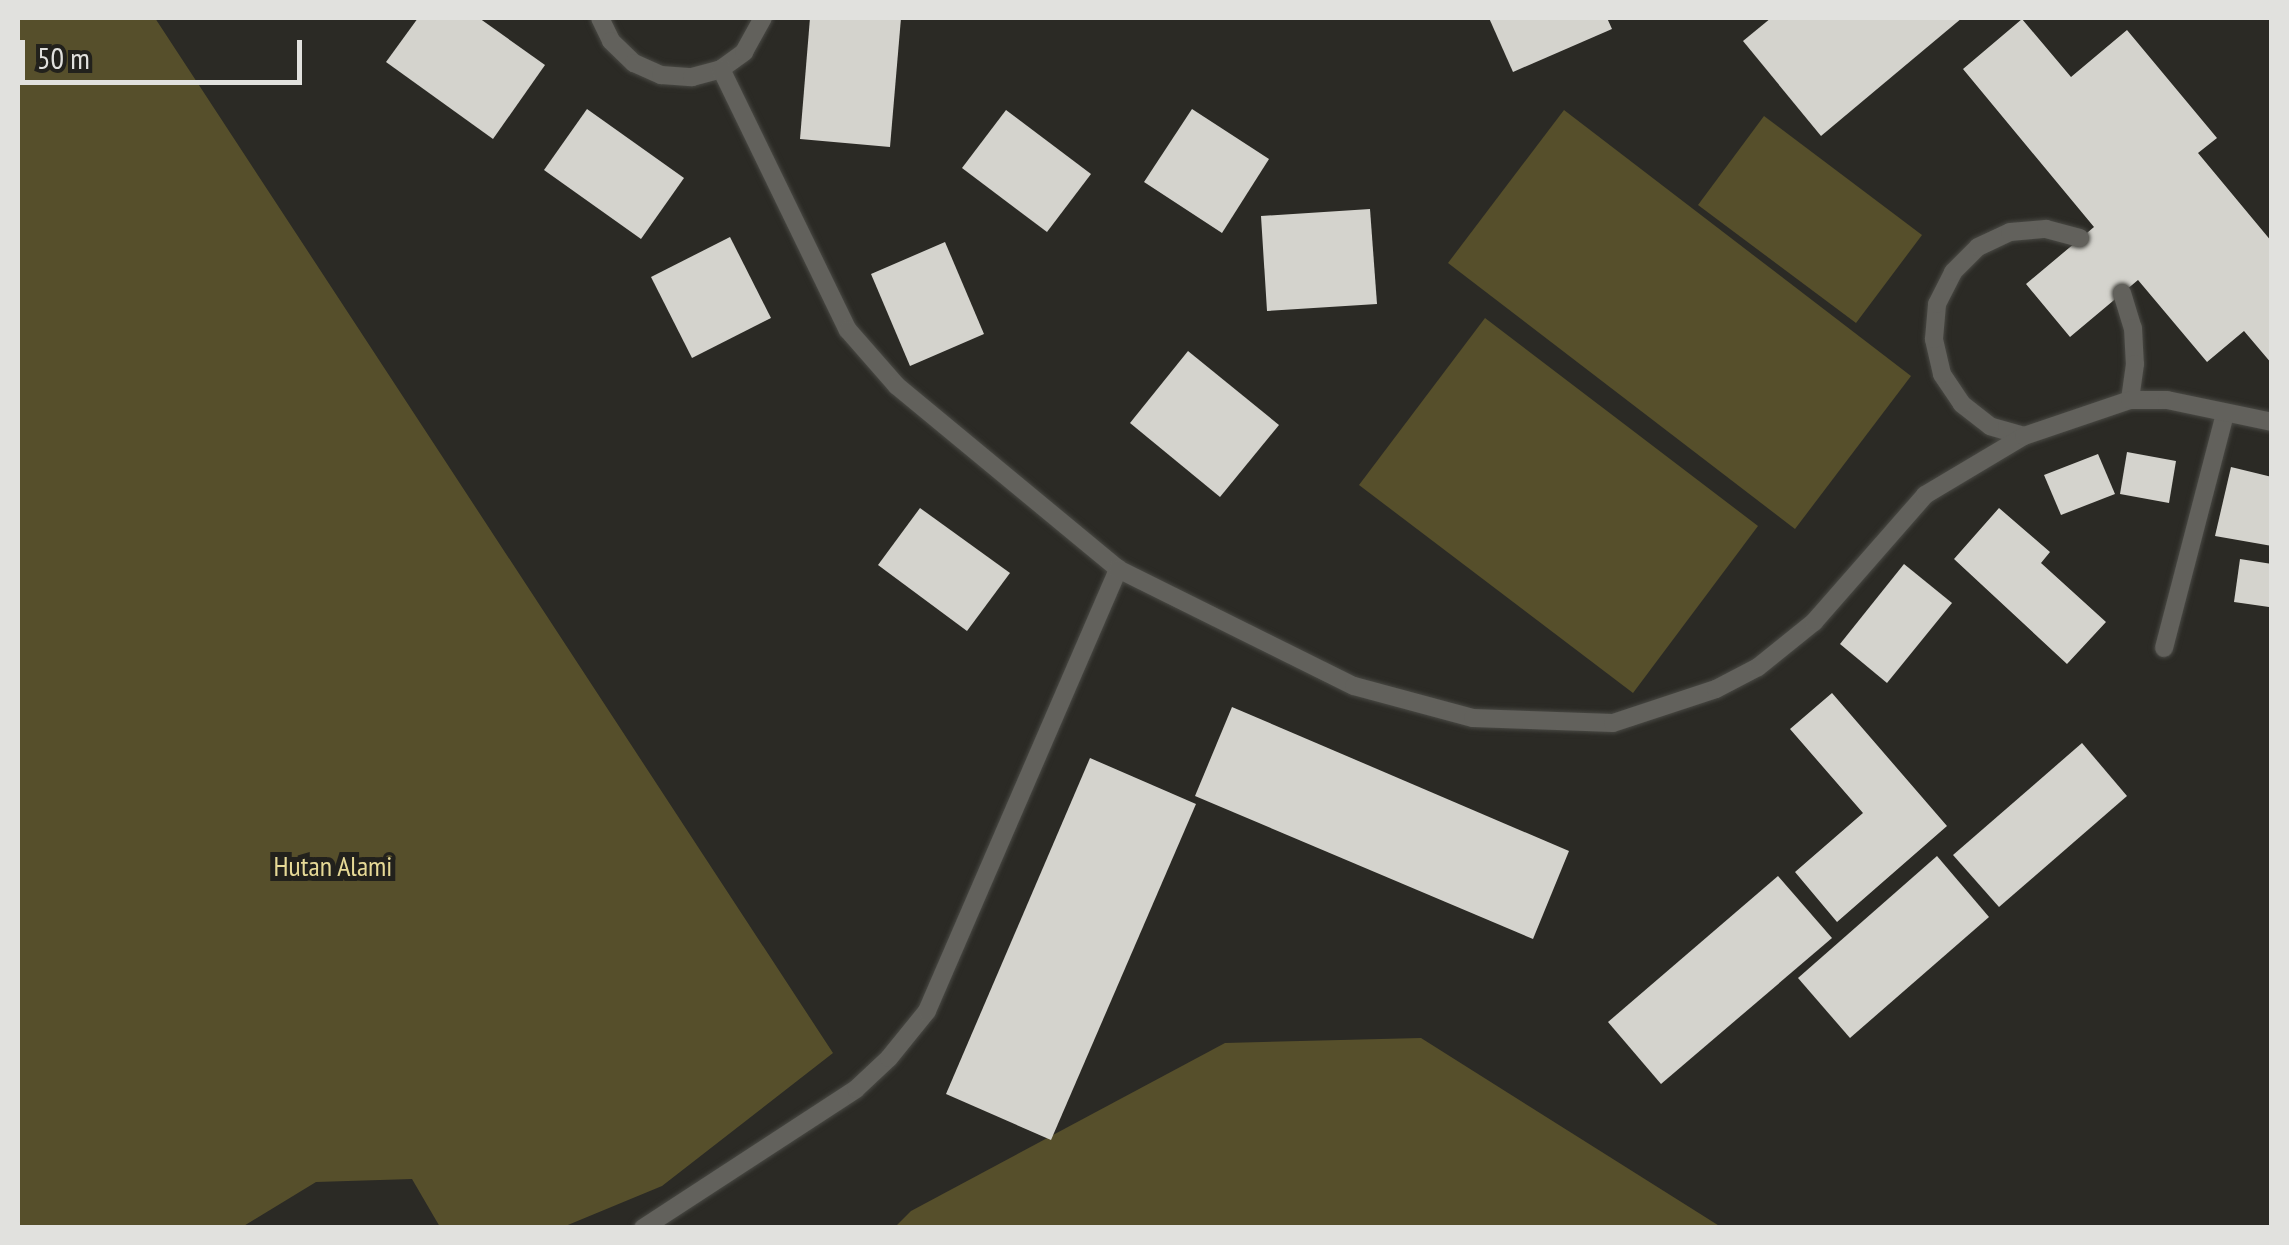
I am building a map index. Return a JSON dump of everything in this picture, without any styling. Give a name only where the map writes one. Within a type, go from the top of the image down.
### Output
[{"type":"lane","points":[[600,18],[611,41],[634,63],[661,75],[692,77],[721,69],[744,52],[762,18]]},
{"type":"lane","points":[[721,69],[848,330],[897,386],[1118,569],[1354,686],[1473,718],[1613,723],[1716,689],[1758,668],[1814,622],[1926,496],[2024,436],[2130,400],[2167,400],[2272,422]]},
{"type":"lane","points":[[2024,436],[1990,426],[1962,404],[1942,374],[1934,339],[1937,304],[1953,272],[1965,259],[1978,247],[2010,232],[2046,229],[2080,238]]},
{"type":"lane","points":[[2122,293],[2132,328],[2135,364],[2130,400]]},
{"type":"lane","points":[[2164,648],[2226,413]]},
{"type":"lane","points":[[643,1228],[856,1089],[889,1058],[927,1011],[1118,569]]},
{"type":"green space","name":"Hutan Alami","points":[[18,18],[155,18],[833,1053],[662,1186],[563,1227],[440,1227],[412,1179],[316,1182],[242,1227],[18,1227]]},
{"type":"green space","points":[[1564,110],[1911,376],[1795,529],[1448,263]]},
{"type":"green space","points":[[1764,116],[1922,235],[1856,323],[1698,205]]},
{"type":"green space","points":[[1485,318],[1758,526],[1633,693],[1359,485]]},
{"type":"green space","points":[[1421,1038],[1721,1227],[894,1228],[911,1211],[1225,1043]]},
{"type":"building","points":[[418,18],[479,18],[545,65],[493,139],[386,62]]},
{"type":"building","points":[[810,18],[901,18],[890,147],[800,139]]},
{"type":"building","points":[[1489,18],[1607,18],[1612,29],[1513,72]]},
{"type":"building","points":[[1771,18],[1962,18],[1821,136],[1743,41]]},
{"type":"building","points":[[2022,19],[2071,77],[2127,30],[2217,138],[2198,153],[2272,242],[2272,364],[2244,331],[2207,362],[2138,280],[2070,337],[2026,284],[2094,227],[1963,69]]},
{"type":"building","points":[[587,109],[684,178],[641,239],[544,170]]},
{"type":"building","points":[[1192,109],[1269,159],[1222,233],[1144,182]]},
{"type":"building","points":[[1006,110],[1091,174],[1047,232],[962,168]]},
{"type":"building","points":[[1370,209],[1377,304],[1267,311],[1261,216]]},
{"type":"building","points":[[730,237],[771,318],[692,358],[651,277]]},
{"type":"building","points":[[945,242],[984,334],[910,366],[871,274]]},
{"type":"building","points":[[1188,351],[1279,425],[1220,497],[1130,423]]},
{"type":"building","points":[[2127,452],[2176,461],[2169,503],[2120,494]]},
{"type":"building","points":[[2098,454],[2115,494],[2061,515],[2044,475]]},
{"type":"building","points":[[2231,467],[2272,477],[2272,546],[2215,536]]},
{"type":"building","points":[[920,508],[1010,573],[967,631],[878,565]]},
{"type":"building","points":[[1999,508],[2050,552],[2041,563],[2106,622],[2067,664],[1954,559]]},
{"type":"building","points":[[2240,559],[2272,564],[2269,607],[2234,602]]},
{"type":"building","points":[[1904,564],[1952,603],[1887,683],[1840,644]]},
{"type":"building","points":[[1832,693],[1947,826],[1837,922],[1795,872],[1863,813],[1790,729]]},
{"type":"building","points":[[1232,707],[1569,851],[1533,939],[1195,796]]},
{"type":"building","points":[[2082,743],[2127,796],[1999,907],[1953,855]]},
{"type":"building","points":[[1090,758],[1196,804],[1051,1140],[946,1094]]},
{"type":"building","points":[[1937,856],[1989,917],[1850,1038],[1798,978]]},
{"type":"building","points":[[1778,876],[1832,938],[1661,1084],[1608,1022]]}]
